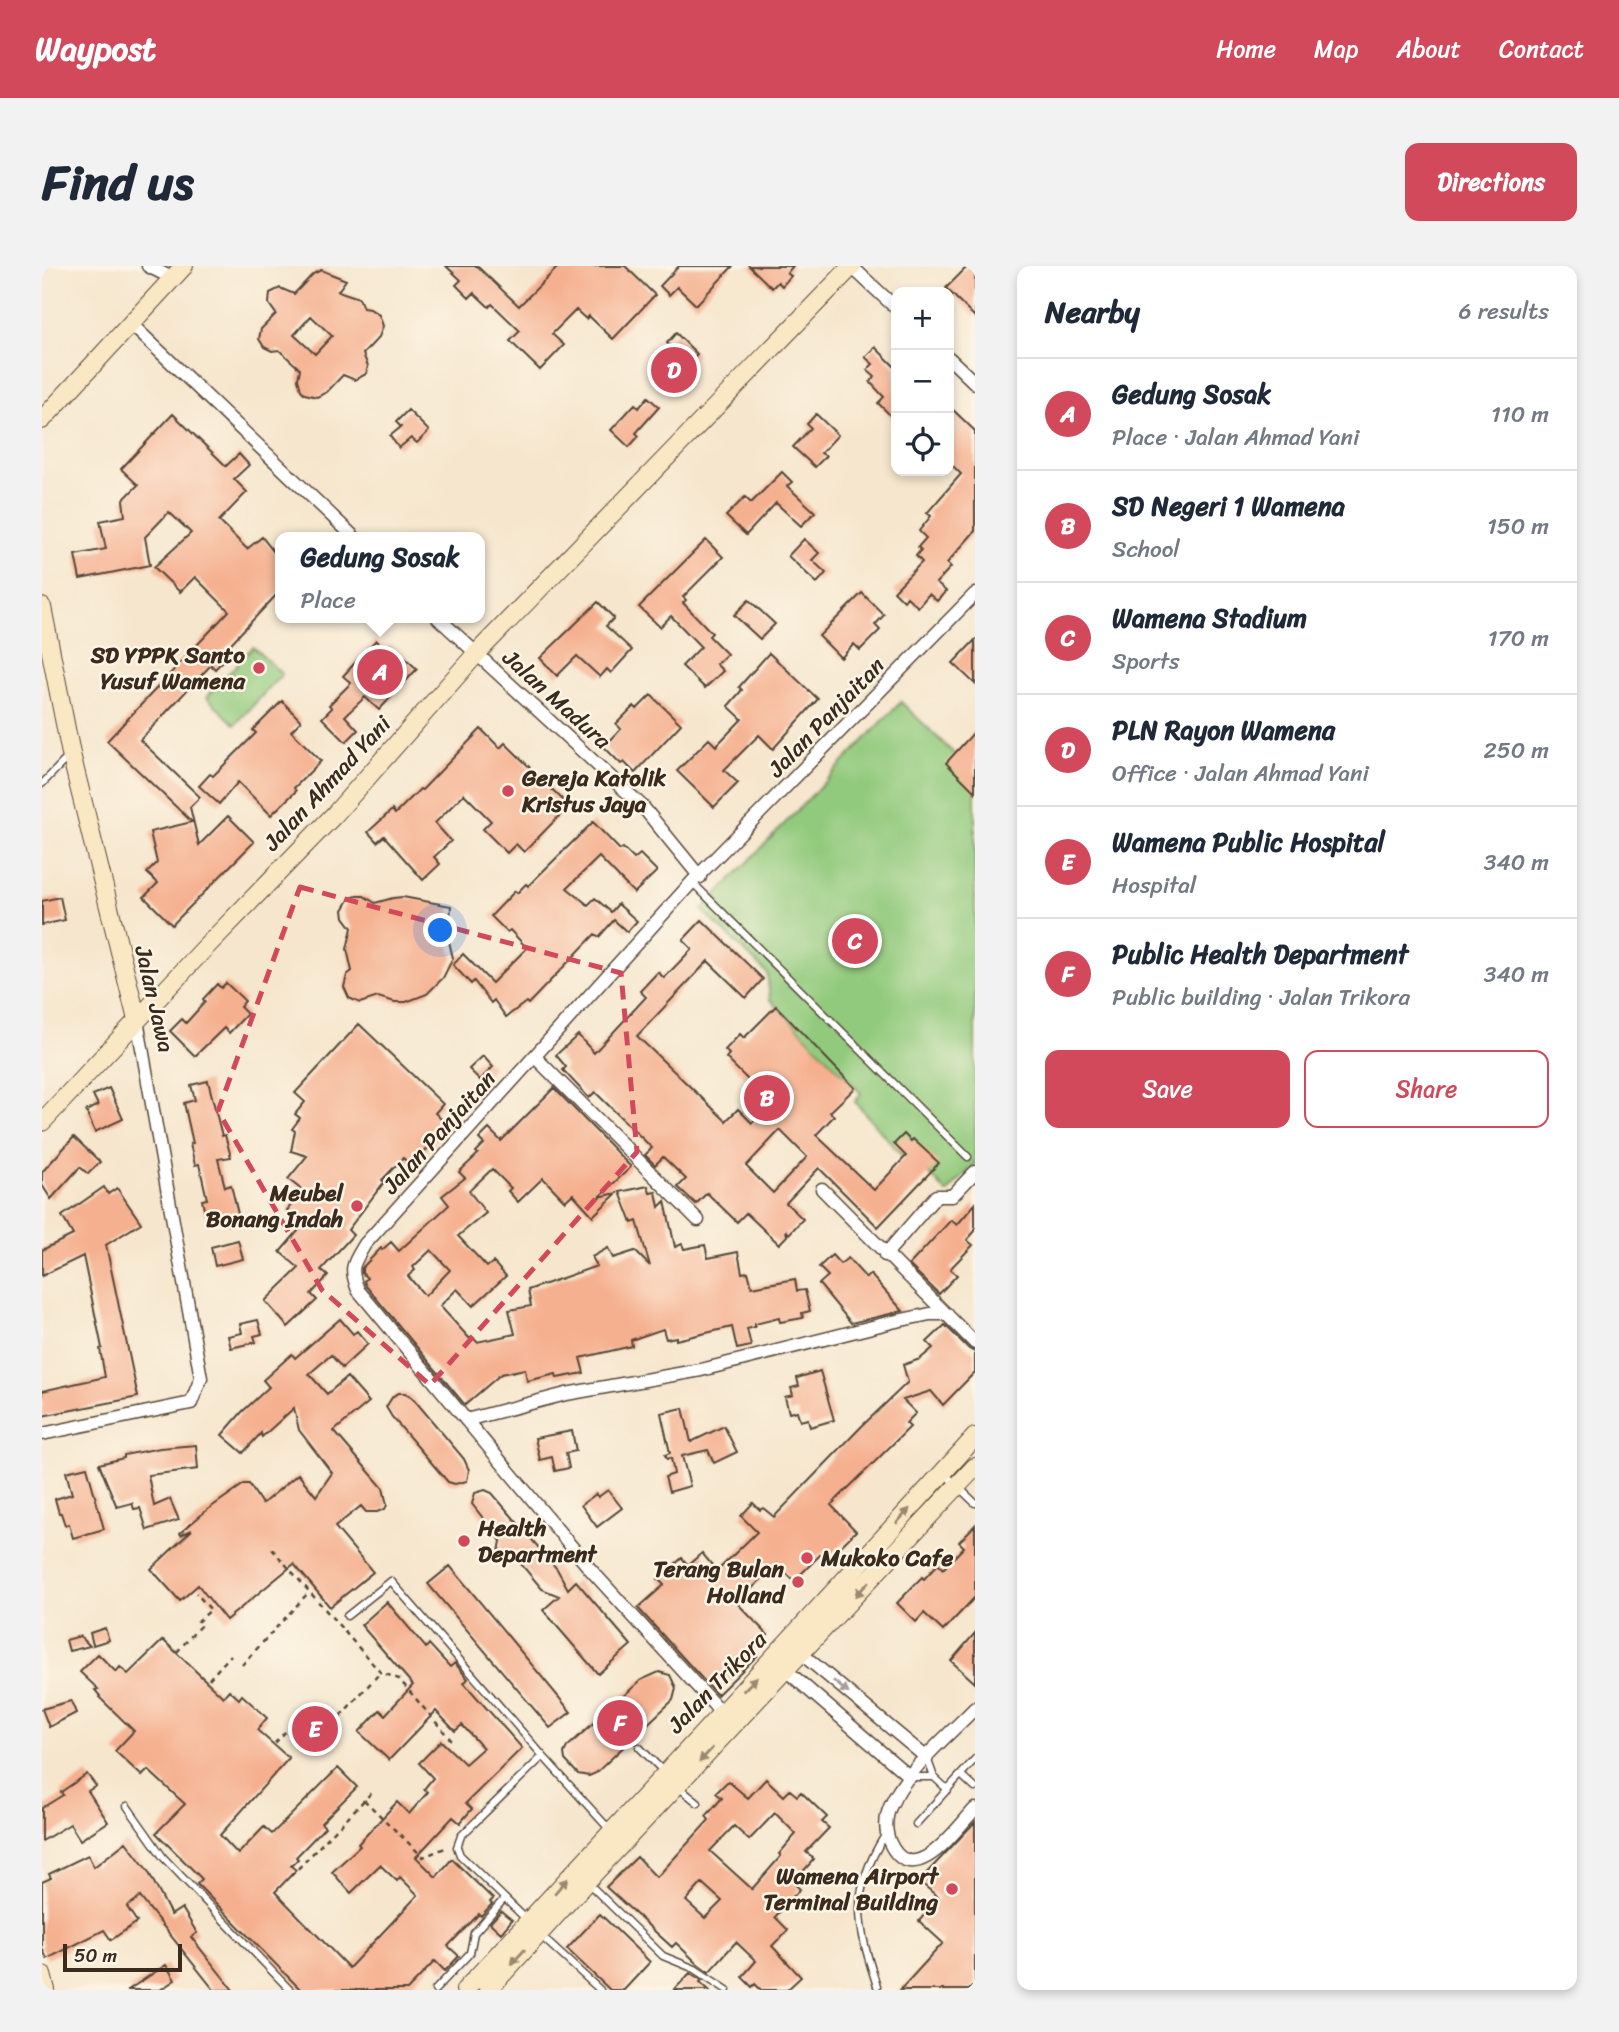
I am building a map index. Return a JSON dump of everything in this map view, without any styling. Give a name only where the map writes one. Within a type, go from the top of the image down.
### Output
[{"type":"main road","name":"Jalan Ahmad Yani","points":[[42,1122],[335,814],[476,654],[852,266]]},
{"type":"main road","points":[[42,420],[178,272]]},
{"type":"main road","name":"Jalan Jawa","points":[[42,607],[71,754],[137,1020]]},
{"type":"main road","name":"Jalan Trikora","points":[[795,1648],[975,1437]]},
{"type":"main road","name":"Jalan Trikora","points":[[488,1990],[534,1928],[618,1837],[677,1786],[728,1720],[780,1664],[975,1467]]},
{"type":"main road","name":"Jalan Trikora","points":[[465,1990],[586,1882],[664,1773],[728,1720]]},
{"type":"main road","points":[[42,1975],[46,1990]]},
{"type":"street","points":[[148,266],[178,272]]},
{"type":"street","points":[[852,266],[891,304]]},
{"type":"street","points":[[130,323],[349,532]]},
{"type":"street","points":[[954,363],[975,383]]},
{"type":"street","name":"Jalan Panjaitan","points":[[728,1720],[591,1570],[358,1290],[352,1275],[352,1266],[365,1244],[696,880],[975,594]]},
{"type":"street","name":"Jalan Madura","points":[[443,623],[643,807],[696,880]]},
{"type":"street","name":"Jalan Jawa","points":[[42,1434],[191,1403],[201,1378],[137,1020]]},
{"type":"street","points":[[535,1057],[698,1220]]},
{"type":"street","points":[[886,1255],[936,1196],[952,1196],[975,1172]]},
{"type":"street","points":[[822,1189],[975,1343]]},
{"type":"street","points":[[466,1420],[566,1394],[701,1370],[892,1322],[930,1314],[947,1314]]},
{"type":"street","points":[[795,1648],[927,1758]]},
{"type":"street","points":[[780,1664],[910,1777]]},
{"type":"street","points":[[975,1708],[910,1777],[889,1809],[886,1833],[897,1856],[908,1861],[921,1861],[933,1853],[975,1809]]},
{"type":"lane","points":[[42,784],[71,754]]},
{"type":"lane","points":[[696,880],[968,1157]]},
{"type":"lane","points":[[943,1472],[975,1503]]},
{"type":"lane","points":[[347,1616],[391,1581],[543,1756],[618,1837]]},
{"type":"lane","points":[[639,1747],[677,1786],[698,1803]]},
{"type":"lane","points":[[543,1756],[461,1836],[457,1847],[460,1855],[600,1990]]},
{"type":"lane","points":[[927,1758],[934,1777],[948,1790]]},
{"type":"lane","points":[[916,1824],[975,1759]]},
{"type":"lane","points":[[961,1774],[975,1788]]},
{"type":"lane","points":[[910,1777],[934,1777]]},
{"type":"lane","points":[[127,1806],[163,1857],[290,1990]]},
{"type":"lane","points":[[877,1986],[862,1940],[859,1906],[865,1872],[886,1833]]},
{"type":"lane","points":[[586,1882],[663,1956],[695,1969],[727,1990]]},
{"type":"lane","points":[[435,1990],[470,1953],[474,1933],[504,1899]]},
{"type":"path","points":[[272,1549],[380,1672],[399,1679],[451,1740]]},
{"type":"path","points":[[242,1665],[309,1592]]},
{"type":"path","points":[[177,1652],[201,1626],[197,1622],[211,1610],[196,1594]]},
{"type":"path","points":[[209,1679],[231,1655]]},
{"type":"path","points":[[320,1738],[380,1672]]},
{"type":"path","points":[[275,1743],[298,1718]]},
{"type":"path","points":[[291,1876],[374,1790]]},
{"type":"path","points":[[364,1800],[423,1857],[445,1848],[460,1855]]},
{"type":"highlighted area","points":[[300,887],[621,973],[637,1152],[430,1385],[322,1290],[218,1111]]},
{"type":"green space","points":[[253,647],[282,674],[235,725],[207,697]]},
{"type":"green space","points":[[901,702],[975,774],[975,1164],[947,1193],[908,1151],[902,1156],[855,1102],[861,1093],[770,999],[767,973],[702,910]]},
{"type":"building","points":[[446,266],[477,266],[519,306],[559,266],[625,266],[655,295],[613,339],[589,316],[586,319],[576,310],[552,334],[564,345],[540,370],[510,341],[520,331],[492,304],[489,307],[474,293],[469,298],[456,285],[461,280]]},
{"type":"building","points":[[679,266],[733,266],[696,305],[677,287],[669,295],[660,286]]},
{"type":"building","points":[[749,266],[793,266],[787,273],[791,276],[782,286],[778,282],[772,288]]},
{"type":"building","points":[[968,266],[975,266],[975,317],[954,296],[954,287],[947,287]]},
{"type":"building","points":[[321,270],[346,280],[338,291],[359,298],[363,308],[379,315],[383,326],[379,337],[363,354],[368,366],[366,374],[355,380],[343,375],[327,392],[317,397],[301,390],[298,379],[300,369],[279,350],[272,351],[264,347],[259,339],[261,329],[276,314],[269,304],[270,293],[280,288],[294,294],[313,274]],"holes":[[[311,316],[332,336],[315,354],[294,335]]]},
{"type":"building","points":[[676,333],[697,354],[685,367],[681,364],[666,379],[653,367],[671,347],[667,343]]},
{"type":"building","points":[[875,347],[891,363],[891,416],[878,403],[884,397],[870,382],[875,377],[867,370],[873,364],[865,357]]},
{"type":"building","points":[[648,397],[659,407],[636,433],[639,436],[629,447],[611,430],[635,404],[639,408]]},
{"type":"building","points":[[408,410],[429,431],[417,443],[411,438],[399,448],[390,436],[401,427],[396,422]]},
{"type":"building","points":[[954,411],[975,431],[975,531],[947,563],[951,567],[936,583],[946,591],[937,601],[929,594],[918,607],[907,597],[904,601],[894,591],[922,562],[916,556],[921,550],[918,547],[926,538],[919,531],[931,516],[927,513],[961,474],[954,467]]},
{"type":"building","points":[[173,414],[226,466],[239,454],[249,465],[234,479],[247,492],[219,521],[247,549],[262,537],[275,554],[275,596],[221,654],[226,658],[215,669],[211,665],[140,740],[200,797],[190,807],[199,845],[228,816],[254,842],[172,925],[144,897],[158,883],[147,873],[157,863],[150,832],[192,822],[107,741],[229,611],[195,577],[180,592],[154,567],[191,533],[169,512],[145,537],[150,565],[80,579],[75,555],[106,549],[100,521],[125,516],[123,500],[138,485],[121,469]]},
{"type":"building","points":[[816,414],[838,435],[821,453],[826,456],[815,467],[793,447],[811,428],[807,424]]},
{"type":"building","points":[[782,472],[792,482],[787,486],[815,512],[801,526],[776,503],[746,535],[726,516],[745,497],[751,503]]},
{"type":"building","points":[[804,539],[819,553],[812,560],[826,573],[817,583],[788,556]]},
{"type":"building","points":[[706,540],[723,557],[683,597],[686,600],[683,603],[712,633],[709,636],[727,654],[716,664],[723,671],[705,688],[682,666],[701,647],[671,616],[660,627],[639,607]]},
{"type":"building","points":[[862,593],[884,615],[875,625],[880,630],[860,650],[854,644],[841,658],[819,636]]},
{"type":"building","points":[[749,600],[775,624],[760,639],[734,615]]},
{"type":"building","points":[[598,602],[614,618],[606,626],[632,650],[611,673],[607,669],[600,677],[577,656],[557,676],[540,658]]},
{"type":"building","points":[[376,640],[386,650],[391,645],[417,669],[379,710],[365,697],[345,716],[358,730],[346,742],[322,718],[332,708],[329,705],[351,683],[343,676]]},
{"type":"building","points":[[975,640],[975,684],[953,663]]},
{"type":"building","points":[[769,653],[818,699],[773,749],[759,735],[724,770],[738,783],[714,807],[677,771],[709,739],[716,746],[742,719],[728,706],[742,690],[739,687]]},
{"type":"building","points":[[651,695],[681,724],[635,773],[624,762],[621,764],[604,747],[621,729],[616,724],[634,706],[637,709]]},
{"type":"building","points":[[282,701],[301,721],[291,731],[321,761],[271,815],[238,782],[219,804],[199,786],[210,774],[213,776],[256,733],[253,730]]},
{"type":"building","points":[[481,729],[500,748],[505,743],[569,806],[524,852],[516,844],[507,853],[483,829],[491,821],[464,794],[435,823],[451,841],[434,857],[440,864],[423,880],[384,836],[377,842],[368,832],[392,810],[395,814],[422,790]]},
{"type":"building","points":[[975,731],[975,792],[946,763]]},
{"type":"building","points":[[593,822],[620,850],[623,848],[634,859],[640,854],[657,871],[634,893],[599,857],[567,888],[588,905],[595,898],[611,912],[618,904],[637,921],[627,932],[614,920],[599,937],[595,934],[528,1004],[526,1002],[506,1017],[494,1000],[491,1003],[474,981],[471,984],[453,965],[463,954],[492,983],[527,948],[510,930],[507,932],[491,916],[515,891],[517,893],[526,884],[528,886]]},
{"type":"building","points":[[364,896],[375,903],[403,897],[451,906],[450,919],[445,925],[453,958],[443,978],[427,994],[406,1002],[378,997],[360,1003],[349,998],[344,987],[347,975],[352,971],[347,949],[352,928],[344,917],[343,910],[350,898]]},
{"type":"building","points":[[60,897],[65,920],[42,925],[42,901]]},
{"type":"building","points":[[702,920],[763,979],[746,998],[708,961],[637,1036],[726,1121],[738,1109],[752,1123],[771,1103],[726,1058],[729,1054],[725,1050],[740,1034],[744,1038],[776,1006],[855,1088],[830,1112],[834,1116],[816,1135],[874,1190],[906,1156],[894,1144],[904,1134],[939,1163],[878,1227],[819,1168],[786,1203],[803,1219],[789,1234],[786,1230],[787,1236],[779,1244],[746,1213],[737,1222],[707,1193],[696,1204],[678,1187],[686,1179],[663,1157],[655,1165],[645,1155],[652,1148],[595,1092],[589,1098],[563,1070],[566,1067],[556,1055],[578,1035],[594,1053],[646,997],[640,991],[658,972],[664,978],[692,949],[683,940]],"holes":[[[780,1130],[807,1157],[773,1193],[746,1166]]]},
{"type":"building","points":[[226,983],[245,1001],[240,1007],[247,1014],[229,1033],[224,1028],[195,1056],[170,1031],[182,1019],[186,1023],[217,984],[221,988]]},
{"type":"building","points":[[359,1024],[443,1104],[435,1113],[448,1126],[412,1166],[403,1158],[382,1180],[384,1182],[348,1230],[353,1235],[321,1270],[328,1276],[311,1294],[317,1300],[288,1327],[265,1301],[299,1268],[280,1252],[304,1224],[287,1210],[303,1191],[288,1179],[307,1156],[291,1151],[295,1131],[292,1129],[300,1118],[295,1114],[305,1102],[295,1093]]},
{"type":"building","points":[[483,1056],[493,1067],[480,1080],[469,1069]]},
{"type":"building","points":[[208,1081],[222,1136],[225,1135],[231,1157],[218,1159],[225,1187],[231,1185],[240,1222],[228,1225],[226,1219],[216,1221],[214,1212],[205,1214],[202,1200],[207,1199],[199,1164],[195,1165],[184,1103],[195,1100],[191,1085]]},
{"type":"building","points":[[109,1088],[123,1119],[95,1132],[86,1111],[98,1105],[93,1095]]},
{"type":"building","points":[[554,1088],[631,1167],[599,1197],[617,1193],[593,1216],[573,1194],[565,1201],[543,1178],[518,1202],[508,1191],[511,1188],[492,1169],[469,1191],[486,1213],[458,1236],[487,1267],[493,1262],[506,1276],[473,1306],[457,1289],[440,1306],[470,1339],[472,1337],[477,1342],[515,1334],[509,1310],[531,1306],[528,1290],[597,1266],[592,1257],[608,1248],[613,1258],[635,1251],[650,1266],[637,1221],[632,1223],[620,1192],[648,1186],[650,1193],[656,1192],[659,1207],[665,1201],[675,1247],[682,1244],[684,1249],[705,1245],[708,1258],[738,1252],[742,1273],[748,1272],[752,1287],[795,1279],[797,1291],[805,1290],[810,1311],[802,1313],[803,1318],[780,1322],[779,1318],[755,1324],[755,1327],[747,1329],[751,1346],[737,1349],[732,1327],[676,1340],[676,1337],[666,1339],[663,1329],[631,1340],[632,1346],[580,1358],[584,1373],[557,1378],[556,1374],[527,1381],[525,1369],[501,1374],[465,1405],[366,1286],[364,1281],[367,1278],[362,1273],[362,1268],[381,1248],[382,1250],[391,1242],[399,1251],[449,1205],[442,1196],[465,1178],[459,1172],[478,1154],[476,1152],[484,1144],[479,1139],[489,1129],[501,1141]],"holes":[[[431,1250],[450,1270],[425,1296],[408,1276],[415,1270],[413,1267]]]},
{"type":"building","points":[[74,1137],[100,1162],[88,1174],[80,1167],[51,1199],[42,1185],[42,1172]]},
{"type":"building","points":[[104,1187],[108,1194],[117,1188],[141,1223],[106,1245],[138,1397],[42,1416],[42,1391],[105,1377],[102,1348],[83,1256],[42,1276],[42,1250],[73,1235],[62,1216]]},
{"type":"building","points":[[975,1204],[975,1231],[967,1240],[973,1245],[950,1269],[957,1275],[939,1294],[909,1265],[951,1220],[957,1225]]},
{"type":"building","points":[[238,1240],[243,1259],[215,1266],[211,1247]]},
{"type":"building","points":[[832,1255],[840,1264],[848,1258],[866,1278],[870,1274],[903,1311],[851,1323],[819,1284],[828,1276],[819,1267]]},
{"type":"building","points":[[340,1319],[353,1334],[357,1331],[368,1344],[342,1368],[331,1355],[309,1374],[327,1394],[347,1377],[369,1402],[334,1431],[383,1488],[387,1505],[385,1509],[377,1512],[366,1512],[361,1506],[335,1527],[373,1572],[330,1607],[294,1564],[226,1620],[198,1585],[180,1601],[151,1569],[192,1530],[181,1535],[180,1533],[207,1510],[244,1484],[249,1484],[262,1504],[298,1474],[316,1496],[332,1473],[299,1430],[294,1408],[262,1437],[261,1433],[243,1453],[222,1435],[269,1387],[263,1380],[292,1354],[295,1358]]},
{"type":"building","points":[[258,1320],[262,1334],[254,1336],[256,1342],[231,1348],[228,1336],[242,1333],[240,1324]]},
{"type":"building","points":[[945,1325],[975,1352],[975,1372],[943,1405],[931,1391],[903,1400],[916,1413],[906,1423],[910,1427],[831,1505],[856,1531],[829,1558],[823,1552],[794,1581],[777,1564],[737,1603],[768,1635],[752,1650],[757,1656],[717,1695],[638,1608],[664,1585],[658,1579],[682,1558],[688,1565],[702,1553],[717,1571],[757,1532],[741,1516],[753,1503],[774,1517],[908,1382],[903,1365],[920,1359],[933,1348],[927,1342]]},
{"type":"building","points":[[820,1371],[834,1420],[810,1427],[808,1419],[800,1421],[797,1411],[789,1413],[785,1397],[793,1395],[791,1388],[799,1386],[797,1378]]},
{"type":"building","points":[[399,1393],[412,1397],[464,1459],[469,1470],[467,1481],[455,1484],[448,1482],[392,1417],[386,1407],[393,1396]]},
{"type":"building","points":[[683,1408],[691,1442],[724,1426],[737,1452],[714,1463],[708,1450],[682,1456],[690,1486],[669,1492],[665,1477],[674,1474],[671,1458],[667,1459],[665,1455],[670,1453],[661,1413]]},
{"type":"building","points":[[572,1431],[576,1451],[566,1453],[569,1468],[555,1471],[552,1457],[540,1460],[535,1438]]},
{"type":"building","points":[[196,1445],[198,1469],[148,1475],[154,1506],[170,1499],[179,1520],[147,1530],[140,1508],[134,1509],[132,1503],[117,1507],[99,1464],[124,1458],[124,1455]]},
{"type":"building","points":[[87,1467],[104,1529],[73,1538],[69,1524],[65,1525],[59,1513],[55,1499],[72,1494],[66,1472]]},
{"type":"building","points":[[485,1490],[492,1493],[557,1569],[568,1589],[576,1581],[631,1645],[598,1674],[543,1610],[559,1596],[542,1589],[516,1558],[507,1558],[499,1552],[501,1541],[472,1504],[475,1493]]},
{"type":"building","points":[[608,1490],[622,1508],[597,1527],[581,1505],[596,1494],[598,1497]]},
{"type":"building","points":[[975,1525],[975,1597],[943,1631],[924,1613],[916,1622],[897,1603],[938,1564],[943,1569],[964,1547],[959,1542]]},
{"type":"building","points":[[450,1566],[571,1712],[550,1728],[428,1584]]},
{"type":"building","points":[[387,1602],[426,1648],[429,1644],[450,1667],[455,1663],[468,1679],[464,1683],[522,1748],[466,1803],[472,1809],[460,1823],[453,1817],[416,1857],[436,1877],[452,1859],[493,1899],[490,1902],[492,1904],[448,1946],[459,1956],[445,1971],[435,1961],[407,1990],[301,1990],[197,1884],[202,1879],[156,1833],[185,1804],[148,1770],[142,1776],[115,1751],[134,1731],[99,1697],[95,1690],[98,1689],[80,1672],[98,1654],[116,1672],[120,1667],[128,1674],[163,1640],[223,1697],[229,1690],[239,1699],[242,1695],[267,1718],[257,1730],[289,1758],[220,1835],[238,1854],[264,1827],[272,1834],[338,1768],[357,1787],[321,1823],[325,1827],[296,1857],[298,1859],[291,1866],[296,1870],[275,1892],[349,1968],[418,1895],[400,1877],[397,1881],[380,1865],[351,1893],[332,1872],[360,1846],[358,1844],[397,1802],[409,1814],[428,1792],[424,1789],[433,1778],[419,1763],[441,1741],[465,1764],[483,1748],[462,1725],[455,1731],[436,1711],[389,1760],[359,1732],[380,1710],[385,1715],[413,1685],[361,1625]]},
{"type":"building","points":[[105,1628],[109,1640],[93,1645],[90,1633]]},
{"type":"building","points":[[975,1633],[975,1683],[951,1661]]},
{"type":"building","points":[[80,1636],[90,1646],[69,1651],[66,1640]]},
{"type":"building","points":[[659,1672],[670,1675],[676,1688],[673,1700],[596,1773],[589,1776],[578,1774],[565,1760],[567,1747],[641,1680]]},
{"type":"building","points":[[71,1701],[76,1713],[49,1727],[42,1709]]},
{"type":"building","points":[[87,1774],[96,1786],[88,1791],[108,1822],[80,1840],[70,1824],[42,1841],[42,1808],[63,1795],[61,1792]]},
{"type":"building","points":[[766,1779],[784,1796],[790,1790],[797,1796],[801,1792],[827,1817],[822,1822],[829,1828],[806,1852],[814,1859],[793,1883],[800,1889],[775,1917],[788,1930],[772,1946],[801,1977],[787,1990],[761,1990],[755,1984],[752,1987],[742,1977],[756,1961],[736,1942],[709,1972],[676,1943],[672,1947],[606,1887],[637,1857],[656,1877],[659,1875],[709,1820],[706,1816],[722,1798],[716,1793],[728,1781],[748,1798]],"holes":[[[775,1813],[796,1834],[752,1889],[710,1851],[734,1826],[749,1840]],[[702,1883],[722,1901],[705,1918],[686,1901]]]},
{"type":"building","name":"Wamena Airport Terminal Building","points":[[975,1822],[975,1984],[969,1990],[900,1990],[943,1943],[919,1921],[939,1898],[919,1881]]},
{"type":"building","points":[[126,1842],[148,1871],[171,1915],[182,1908],[197,1933],[191,1937],[233,1990],[214,1990],[140,1897],[127,1907],[137,1922],[111,1940],[104,1930],[47,1959],[42,1948],[42,1882],[51,1878],[49,1874],[88,1855],[94,1867]]},
{"type":"building","points":[[501,1911],[512,1920],[501,1933],[490,1923]]},
{"type":"building","points":[[600,1914],[650,1962],[624,1990],[610,1990],[567,1949]]},
{"type":"building","points":[[166,1965],[175,1980],[160,1990],[128,1990]]},
{"type":"building","points":[[690,1973],[702,1980],[700,1982],[709,1990],[674,1990]]},
{"type":"place","name":"PLN Rayon Wamena","points":[[674,370]]},
{"type":"place","name":"SD YPPK Santo Yusuf Wamena","points":[[259,668]]},
{"type":"place","name":"Gedung Sosak","points":[[380,672]]},
{"type":"place","name":"Gereja Katolik Kristus Jaya","points":[[508,791]]},
{"type":"place","name":"Wamena Stadium","points":[[855,941]]},
{"type":"place","name":"SD Negeri 1 Wamena","points":[[767,1098]]},
{"type":"place","name":"Meubel Bonang Indah","points":[[357,1206]]},
{"type":"place","name":"Health Department","points":[[464,1541]]},
{"type":"place","name":"Mukoko Cafe","points":[[807,1558]]},
{"type":"place","name":"Terang Bulan Holland","points":[[798,1582]]},
{"type":"place","name":"Public Health Department","points":[[620,1723]]},
{"type":"place","name":"Wamena Public Hospital","points":[[315,1729]]},
{"type":"place","name":"Wamena Airport Terminal Building","points":[[952,1889]]}]
